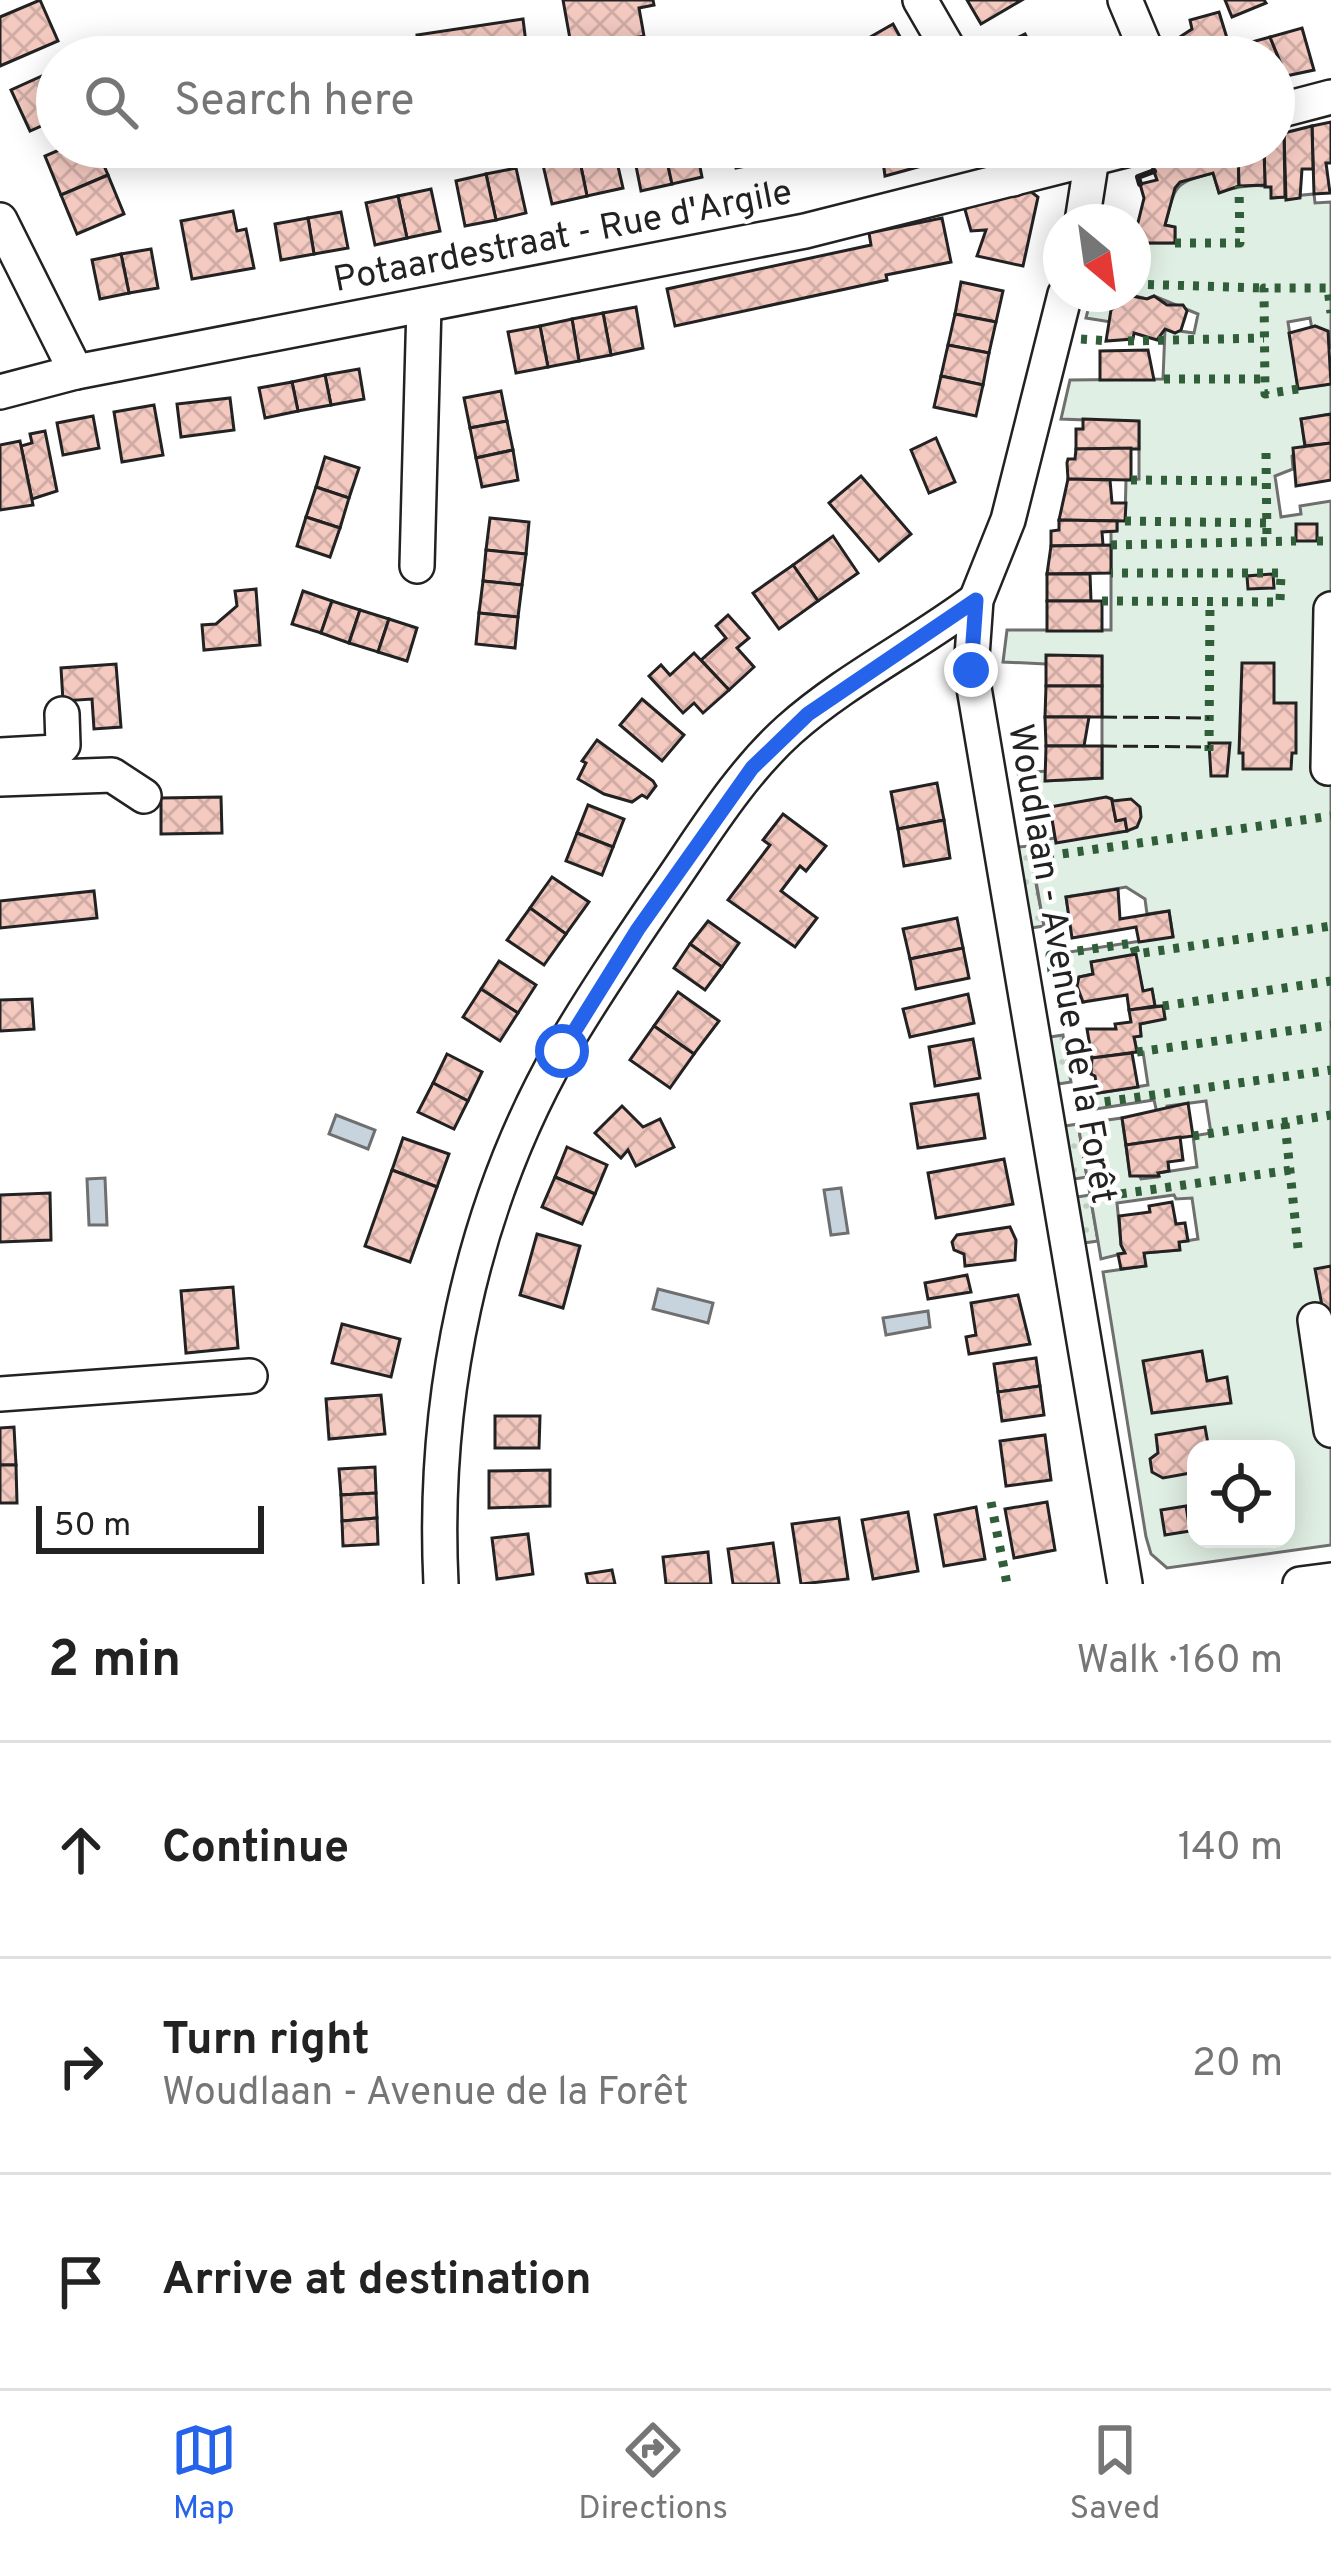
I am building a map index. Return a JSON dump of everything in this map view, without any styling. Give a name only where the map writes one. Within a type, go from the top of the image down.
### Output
[{"type":"street","points":[[920,0],[940,36]]},
{"type":"street","points":[[1125,0],[1140,36]]},
{"type":"street","points":[[1295,107],[1331,98]]},
{"type":"street","points":[[1009,168],[1013,179]]},
{"type":"street","name":"Potaardestraat - Rue d'Argile","points":[[0,392],[76,372],[805,231],[1054,168]]},
{"type":"street","points":[[1085,204],[1090,168]]},
{"type":"street","points":[[0,220],[76,372]]},
{"type":"street","points":[[417,566],[424,305]]},
{"type":"street","name":"Woudlaan - Avenue de la Forêt","points":[[1060,312],[1008,520],[976,600],[971,670],[1126,1584]]},
{"type":"street","points":[[441,1584],[441,1461],[461,1319],[505,1172],[562,1051],[638,929],[752,768],[808,714],[976,600]]},
{"type":"street","points":[[1328,768],[1331,609]]},
{"type":"street","points":[[0,755],[56,752],[63,745],[62,713]]},
{"type":"street","points":[[0,778],[112,775],[143,796]]},
{"type":"street","points":[[1315,1320],[1331,1430]]},
{"type":"street","points":[[0,1394],[250,1376]]},
{"type":"street","points":[[1300,1584],[1331,1580]]},
{"type":"green space","points":[[1213,173],[1219,192],[1265,186],[1271,187],[1272,198],[1314,194],[1315,203],[1331,202],[1331,349],[1328,332],[1312,329],[1310,318],[1288,322],[1298,388],[1331,384],[1331,414],[1301,419],[1305,446],[1292,456],[1293,469],[1275,476],[1281,517],[1301,514],[1300,506],[1331,501],[1331,1545],[1167,1568],[1151,1554],[1146,1537],[1103,1272],[1145,1266],[1144,1253],[1179,1250],[1179,1242],[1198,1239],[1192,1198],[1176,1199],[1174,1195],[1117,1203],[1125,1253],[1101,1259],[1078,1124],[1122,1118],[1130,1175],[1158,1177],[1158,1173],[1197,1167],[1193,1136],[1211,1133],[1206,1101],[1167,1106],[1157,1113],[1154,1100],[1076,1112],[1074,1097],[1148,1085],[1143,1052],[1137,1052],[1134,1037],[1141,1036],[1140,1024],[1165,1018],[1163,1006],[1155,1006],[1152,990],[1143,991],[1135,955],[1092,962],[1093,974],[1079,977],[1083,1002],[1058,1003],[1050,955],[1173,936],[1169,911],[1147,914],[1145,899],[1126,887],[1066,897],[1070,922],[1044,926],[1029,842],[1055,838],[1051,807],[1051,814],[1027,818],[1018,773],[1046,771],[1046,781],[1102,778],[1102,657],[1046,664],[1003,662],[1007,630],[1111,630],[1111,532],[1117,530],[1117,521],[1125,520],[1126,480],[1139,479],[1139,422],[1061,419],[1070,380],[1163,379],[1165,329],[1194,333],[1198,314],[1151,297],[1151,243],[1175,243],[1175,228],[1165,225],[1171,202],[1183,184]]},
{"type":"green space","points":[[1088,312],[1111,312],[1111,322],[1086,318]]},
{"type":"green space","points":[[1029,846],[1044,926],[1031,928],[1018,847]]},
{"type":"green space","points":[[1063,1035],[1071,1082],[1058,1084],[1050,1037]]},
{"type":"green space","points":[[1078,1124],[1087,1177],[1074,1179],[1065,1126]]},
{"type":"green space","points":[[1090,1195],[1098,1241],[1084,1243],[1077,1197]]},
{"type":"shaded area","points":[[336,1115],[375,1130],[368,1149],[329,1134]]},
{"type":"shaded area","points":[[105,1178],[107,1225],[89,1225],[87,1179]]},
{"type":"shaded area","points":[[841,1188],[848,1233],[831,1235],[824,1190]]},
{"type":"shaded area","points":[[658,1289],[713,1303],[708,1323],[653,1309]]},
{"type":"shaded area","points":[[928,1311],[930,1327],[886,1335],[883,1318]]},
{"type":"building","points":[[40,0],[56,36],[36,36],[36,50],[0,66],[0,17]]},
{"type":"building","points":[[563,0],[653,0],[654,5],[639,8],[644,36],[569,36]]},
{"type":"building","points":[[967,0],[1022,0],[981,24]]},
{"type":"building","points":[[1225,0],[1264,0],[1266,3],[1232,17]]},
{"type":"building","points":[[1219,12],[1226,36],[1181,36],[1192,29],[1190,20]]},
{"type":"building","points":[[523,19],[525,36],[417,36]]},
{"type":"building","points":[[893,24],[900,36],[872,36]]},
{"type":"building","points":[[1302,28],[1314,70],[1295,74],[1295,36],[1274,36]]},
{"type":"building","points":[[36,79],[36,128],[30,131],[11,90]]},
{"type":"building","points":[[1331,122],[1331,163],[1326,163],[1330,193],[1314,194],[1312,126]]},
{"type":"building","points":[[1312,126],[1313,169],[1302,169],[1300,198],[1286,200],[1285,168],[1295,168],[1295,130]]},
{"type":"building","points":[[50,168],[105,168],[108,175],[61,195]]},
{"type":"building","points":[[516,168],[526,213],[496,220],[486,174]]},
{"type":"building","points":[[544,168],[581,168],[587,196],[552,204]]},
{"type":"building","points":[[581,168],[618,168],[623,188],[587,196]]},
{"type":"building","points":[[636,168],[669,168],[672,184],[641,191]]},
{"type":"building","points":[[669,168],[700,168],[702,177],[672,184]]},
{"type":"building","points":[[884,168],[914,168],[885,176]]},
{"type":"building","points":[[1153,168],[1239,168],[1239,186],[1219,193],[1213,173],[1180,182],[1165,225],[1175,227],[1175,243],[1151,243],[1151,204],[1143,204],[1140,184],[1157,180]]},
{"type":"building","points":[[1239,168],[1265,168],[1265,185],[1239,186]]},
{"type":"building","points":[[1265,168],[1285,168],[1285,197],[1271,198],[1271,187],[1265,187]]},
{"type":"building","points":[[486,174],[496,220],[465,226],[456,181]]},
{"type":"building","points":[[108,175],[124,214],[77,234],[61,195]]},
{"type":"building","points":[[431,189],[440,231],[407,238],[398,196]]},
{"type":"building","points":[[1030,191],[1038,197],[1023,266],[977,256],[986,230],[971,231],[964,206]]},
{"type":"building","points":[[398,196],[407,238],[375,245],[366,203]]},
{"type":"building","points":[[233,211],[237,231],[246,229],[254,268],[192,279],[181,221]]},
{"type":"building","points":[[341,212],[348,248],[314,254],[308,218]]},
{"type":"building","points":[[308,218],[314,254],[281,260],[275,224]]},
{"type":"building","points":[[942,218],[951,262],[675,326],[667,289],[871,245],[869,233]]},
{"type":"building","points":[[151,249],[158,288],[129,293],[121,254]]},
{"type":"building","points":[[121,254],[129,293],[100,299],[92,260]]},
{"type":"building","points":[[961,282],[1003,291],[996,322],[955,314]]},
{"type":"building","points":[[1154,296],[1167,305],[1183,305],[1187,311],[1181,330],[1165,329],[1157,340],[1134,333],[1133,339],[1106,341],[1111,312],[1151,312]]},
{"type":"building","points":[[636,307],[643,348],[611,355],[603,313]]},
{"type":"building","points":[[603,313],[611,355],[579,361],[572,319]]},
{"type":"building","points":[[955,314],[996,322],[989,353],[948,345]]},
{"type":"building","points":[[572,319],[579,361],[548,367],[540,326]]},
{"type":"building","points":[[540,326],[548,367],[516,373],[508,332]]},
{"type":"building","points":[[1315,326],[1328,331],[1331,384],[1298,389],[1289,333]]},
{"type":"building","points":[[948,345],[989,353],[983,385],[941,376]]},
{"type":"building","points":[[1148,350],[1154,380],[1100,380],[1100,351]]},
{"type":"building","points":[[359,369],[364,399],[331,405],[325,375]]},
{"type":"building","points":[[325,375],[331,405],[298,411],[292,382]]},
{"type":"building","points":[[941,376],[983,385],[976,416],[934,407]]},
{"type":"building","points":[[292,382],[298,411],[265,418],[259,388]]},
{"type":"building","points":[[501,391],[507,421],[470,428],[464,398]]},
{"type":"building","points":[[230,398],[234,430],[181,437],[177,404]]},
{"type":"building","points":[[154,405],[163,455],[122,462],[114,412]]},
{"type":"building","points":[[1331,414],[1331,443],[1305,446],[1301,419]]},
{"type":"building","points":[[93,416],[99,448],[63,455],[57,423]]},
{"type":"building","points":[[1083,419],[1139,421],[1139,449],[1076,449],[1076,429],[1083,429]]},
{"type":"building","points":[[507,421],[513,450],[476,458],[470,428]]},
{"type":"building","points":[[45,431],[57,491],[32,499],[21,446],[32,443],[30,434]]},
{"type":"building","points":[[936,438],[955,482],[929,493],[911,450]]},
{"type":"building","points":[[20,441],[33,505],[0,510],[0,445]]},
{"type":"building","points":[[1331,443],[1331,480],[1296,486],[1293,448]]},
{"type":"building","points":[[1131,448],[1131,480],[1068,479],[1068,459],[1075,459],[1076,449]]},
{"type":"building","points":[[513,450],[518,480],[482,487],[476,458]]},
{"type":"building","points":[[325,457],[359,468],[349,498],[316,487]]},
{"type":"building","points":[[861,476],[911,534],[879,561],[829,503]]},
{"type":"building","points":[[1068,479],[1110,480],[1112,503],[1126,503],[1125,521],[1059,520]]},
{"type":"building","points":[[316,487],[349,498],[340,528],[306,517]]},
{"type":"building","points":[[306,517],[340,528],[330,557],[297,546]]},
{"type":"building","points":[[490,518],[529,522],[526,554],[486,550]]},
{"type":"building","points":[[1059,520],[1117,521],[1117,531],[1102,532],[1103,545],[1051,546],[1051,531],[1059,530]]},
{"type":"building","points":[[1296,524],[1317,524],[1317,541],[1296,541]]},
{"type":"building","points":[[833,536],[858,573],[818,601],[793,565]]},
{"type":"building","points":[[1111,545],[1111,573],[1047,574],[1051,546]]},
{"type":"building","points":[[486,550],[526,554],[522,585],[483,581]]},
{"type":"building","points":[[793,565],[818,601],[779,629],[753,593]]},
{"type":"building","points":[[1047,574],[1090,574],[1091,601],[1047,601]]},
{"type":"building","points":[[1273,574],[1274,588],[1248,589],[1247,576]]},
{"type":"building","points":[[483,581],[522,585],[518,617],[479,613]]},
{"type":"building","points":[[256,589],[260,645],[204,650],[202,625],[216,624],[237,606],[235,591]]},
{"type":"building","points":[[303,591],[332,601],[321,633],[292,624]]},
{"type":"building","points":[[332,601],[360,610],[349,643],[321,633]]},
{"type":"building","points":[[1047,601],[1102,601],[1102,631],[1047,631]]},
{"type":"building","points":[[360,610],[389,619],[378,652],[349,643]]},
{"type":"building","points":[[479,613],[518,617],[515,648],[476,644]]},
{"type":"building","points":[[728,615],[749,638],[737,648],[754,667],[729,690],[701,660],[726,638],[716,626]]},
{"type":"building","points":[[389,619],[417,628],[407,661],[378,652]]},
{"type":"building","points":[[694,653],[729,690],[703,713],[694,703],[683,713],[649,676],[661,665],[670,675]]},
{"type":"building","points":[[1046,655],[1102,656],[1102,686],[1046,686]]},
{"type":"building","points":[[1242,663],[1274,663],[1274,703],[1296,703],[1296,753],[1292,753],[1291,769],[1243,769],[1243,753],[1239,753]]},
{"type":"building","points":[[116,664],[121,727],[94,729],[92,699],[63,701],[61,668]]},
{"type":"building","points":[[1046,686],[1102,686],[1102,717],[1045,717]]},
{"type":"building","points":[[642,699],[684,735],[662,761],[620,725]]},
{"type":"building","points":[[1045,717],[1089,717],[1084,746],[1046,746]]},
{"type":"building","points":[[597,740],[653,781],[656,786],[647,798],[642,795],[632,802],[604,794],[578,779],[586,763],[582,761]]},
{"type":"building","points":[[1209,743],[1230,743],[1227,776],[1211,776]]},
{"type":"building","points":[[1046,746],[1102,746],[1102,778],[1045,781]]},
{"type":"building","points":[[937,783],[944,820],[898,829],[891,792]]},
{"type":"building","points":[[221,797],[222,833],[161,834],[161,798]]},
{"type":"building","points":[[1112,799],[1116,821],[1125,819],[1127,831],[1056,843],[1050,807]]},
{"type":"building","points":[[1131,799],[1140,807],[1141,817],[1137,827],[1127,831],[1125,819],[1116,821],[1112,801]]},
{"type":"building","points":[[588,805],[624,819],[613,847],[577,833]]},
{"type":"building","points":[[783,814],[826,846],[806,871],[800,866],[781,891],[817,918],[795,947],[728,900],[770,845],[763,840]]},
{"type":"building","points":[[944,820],[950,858],[904,866],[898,829]]},
{"type":"building","points":[[577,833],[613,847],[602,875],[566,861]]},
{"type":"building","points":[[552,877],[589,902],[566,934],[530,908]]},
{"type":"building","points":[[1118,889],[1120,919],[1169,911],[1173,937],[1139,942],[1136,927],[1072,938],[1066,897]]},
{"type":"building","points":[[94,891],[97,918],[0,928],[0,901]]},
{"type":"building","points":[[530,908],[566,934],[544,965],[507,940]]},
{"type":"building","points":[[957,918],[963,948],[910,959],[903,929]]},
{"type":"building","points":[[708,921],[739,943],[722,967],[690,944]]},
{"type":"building","points":[[690,944],[722,967],[705,990],[674,968]]},
{"type":"building","points":[[963,948],[969,978],[916,989],[910,959]]},
{"type":"building","points":[[1136,954],[1143,991],[1152,989],[1155,1006],[1129,1010],[1127,995],[1083,1002],[1077,986],[1079,977],[1093,974],[1091,962]]},
{"type":"building","points":[[499,961],[536,985],[518,1013],[481,989]]},
{"type":"building","points":[[481,989],[518,1013],[500,1041],[463,1017]]},
{"type":"building","points":[[678,992],[719,1021],[694,1054],[654,1026]]},
{"type":"building","points":[[968,994],[974,1023],[910,1037],[903,1009]]},
{"type":"building","points":[[32,999],[34,1029],[0,1031],[0,1000]]},
{"type":"building","points":[[1163,1006],[1165,1019],[1140,1024],[1141,1036],[1134,1037],[1137,1052],[1092,1058],[1087,1029],[1116,1029],[1115,1024],[1131,1022],[1129,1010]]},
{"type":"building","points":[[654,1026],[694,1054],[670,1088],[630,1060]]},
{"type":"building","points":[[973,1039],[980,1078],[935,1086],[929,1047]]},
{"type":"building","points":[[1132,1053],[1138,1087],[1098,1093],[1091,1074],[1092,1058]]},
{"type":"building","points":[[447,1054],[482,1072],[468,1101],[433,1083]]},
{"type":"building","points":[[433,1083],[468,1101],[454,1129],[418,1112]]},
{"type":"building","points":[[978,1094],[985,1138],[918,1148],[911,1104]]},
{"type":"building","points":[[1188,1103],[1193,1136],[1126,1145],[1122,1118]]},
{"type":"building","points":[[622,1106],[643,1127],[660,1119],[674,1147],[636,1166],[628,1150],[621,1158],[595,1133]]},
{"type":"building","points":[[1180,1137],[1183,1160],[1168,1162],[1169,1171],[1159,1176],[1130,1176],[1126,1145]]},
{"type":"building","points":[[403,1138],[449,1154],[437,1187],[392,1170]]},
{"type":"building","points":[[567,1147],[607,1165],[595,1194],[555,1177]]},
{"type":"building","points":[[1004,1159],[1013,1204],[936,1218],[928,1173]]},
{"type":"building","points":[[392,1170],[437,1187],[410,1262],[365,1246]]},
{"type":"building","points":[[555,1177],[595,1194],[582,1224],[542,1207]]},
{"type":"building","points":[[50,1193],[51,1240],[0,1242],[0,1195]]},
{"type":"building","points":[[1172,1202],[1176,1224],[1185,1223],[1188,1241],[1179,1242],[1180,1250],[1144,1253],[1146,1266],[1121,1269],[1118,1254],[1125,1253],[1119,1216],[1150,1212],[1149,1206]]},
{"type":"building","points":[[1010,1227],[1016,1240],[1015,1260],[965,1266],[964,1254],[954,1250],[957,1235]]},
{"type":"building","points":[[537,1234],[580,1246],[563,1308],[520,1295]]},
{"type":"building","points":[[1331,1266],[1331,1315],[1324,1316],[1315,1269]]},
{"type":"building","points":[[967,1275],[971,1292],[928,1299],[925,1283]]},
{"type":"building","points":[[233,1287],[238,1348],[186,1353],[181,1291]]},
{"type":"building","points":[[1018,1295],[1030,1344],[969,1354],[966,1337],[976,1335],[971,1303]]},
{"type":"building","points":[[342,1324],[400,1339],[391,1377],[332,1363]]},
{"type":"building","points":[[1202,1351],[1207,1381],[1227,1377],[1231,1403],[1152,1413],[1143,1361]]},
{"type":"building","points":[[1036,1358],[1040,1386],[998,1392],[994,1364]]},
{"type":"building","points":[[1040,1386],[1044,1415],[1002,1421],[998,1392]]},
{"type":"building","points":[[381,1395],[385,1434],[329,1439],[326,1399]]},
{"type":"building","points":[[495,1416],[540,1416],[539,1448],[495,1448]]},
{"type":"building","points":[[14,1427],[16,1465],[0,1465],[0,1428]]},
{"type":"building","points":[[1205,1427],[1207,1440],[1187,1440],[1187,1474],[1163,1478],[1152,1472],[1150,1459],[1158,1453],[1156,1435]]},
{"type":"building","points":[[1045,1435],[1051,1480],[1006,1486],[1000,1441]]},
{"type":"building","points":[[0,1465],[16,1465],[17,1503],[0,1503]]},
{"type":"building","points":[[375,1467],[376,1493],[341,1495],[339,1469]]},
{"type":"building","points":[[550,1470],[550,1506],[489,1508],[489,1471]]},
{"type":"building","points":[[376,1493],[377,1518],[342,1521],[341,1495]]},
{"type":"building","points":[[1047,1502],[1055,1550],[1014,1558],[1005,1509]]},
{"type":"building","points":[[1186,1506],[1187,1531],[1165,1535],[1161,1510]]},
{"type":"building","points":[[976,1507],[985,1559],[944,1566],[935,1515]]},
{"type":"building","points":[[908,1512],[918,1571],[873,1579],[862,1520]]},
{"type":"building","points":[[377,1518],[378,1544],[343,1546],[342,1521]]},
{"type":"building","points":[[839,1518],[848,1579],[801,1584],[792,1524]]},
{"type":"building","points":[[528,1534],[533,1574],[497,1579],[492,1538]]},
{"type":"building","points":[[773,1543],[779,1584],[733,1584],[728,1549]]},
{"type":"building","points":[[708,1552],[711,1584],[666,1584],[663,1557]]},
{"type":"building","points":[[612,1570],[615,1584],[588,1584],[586,1574]]},
{"type":"hedge","points":[[1175,243],[1240,243],[1239,186]]},
{"type":"hedge","points":[[1151,285],[1264,288]]},
{"type":"hedge","points":[[1298,389],[1265,394],[1264,288],[1328,288],[1331,313]]},
{"type":"hedge","points":[[1128,341],[1264,338]]},
{"type":"hedge","points":[[1081,339],[1111,341]]},
{"type":"hedge","points":[[1164,379],[1265,379]]},
{"type":"hedge","points":[[1266,453],[1267,542]]},
{"type":"hedge","points":[[1131,480],[1266,481]]},
{"type":"hedge","points":[[1125,521],[1267,523]]},
{"type":"hedge","points":[[1111,545],[1296,541]]},
{"type":"hedge","points":[[1317,541],[1331,541]]},
{"type":"hedge","points":[[1102,601],[1280,602],[1281,573],[1111,573]]},
{"type":"hedge","points":[[1209,751],[1210,602]]},
{"type":"hedge","points":[[1033,858],[1331,816]]},
{"type":"hedge","points":[[1052,972],[1050,955],[1133,943],[1136,954],[1331,926]]},
{"type":"hedge","points":[[1163,1006],[1331,981]]},
{"type":"hedge","points":[[1137,1052],[1331,1025]]},
{"type":"hedge","points":[[1075,1106],[1331,1070]]},
{"type":"hedge","points":[[1193,1136],[1331,1115]]},
{"type":"hedge","points":[[1285,1123],[1298,1248]]},
{"type":"hedge","points":[[1091,1198],[1291,1170]]},
{"type":"hedge","points":[[991,1502],[1007,1584]]},
{"type":"fence","points":[[1102,717],[1209,718]]},
{"type":"fence","points":[[1102,746],[1209,747]]},
{"type":"wall","points":[[1140,184],[1138,177],[1154,171]]},
{"type":"route","points":[[562,1051],[724,804],[787,732],[976,600],[971,670]]}]
